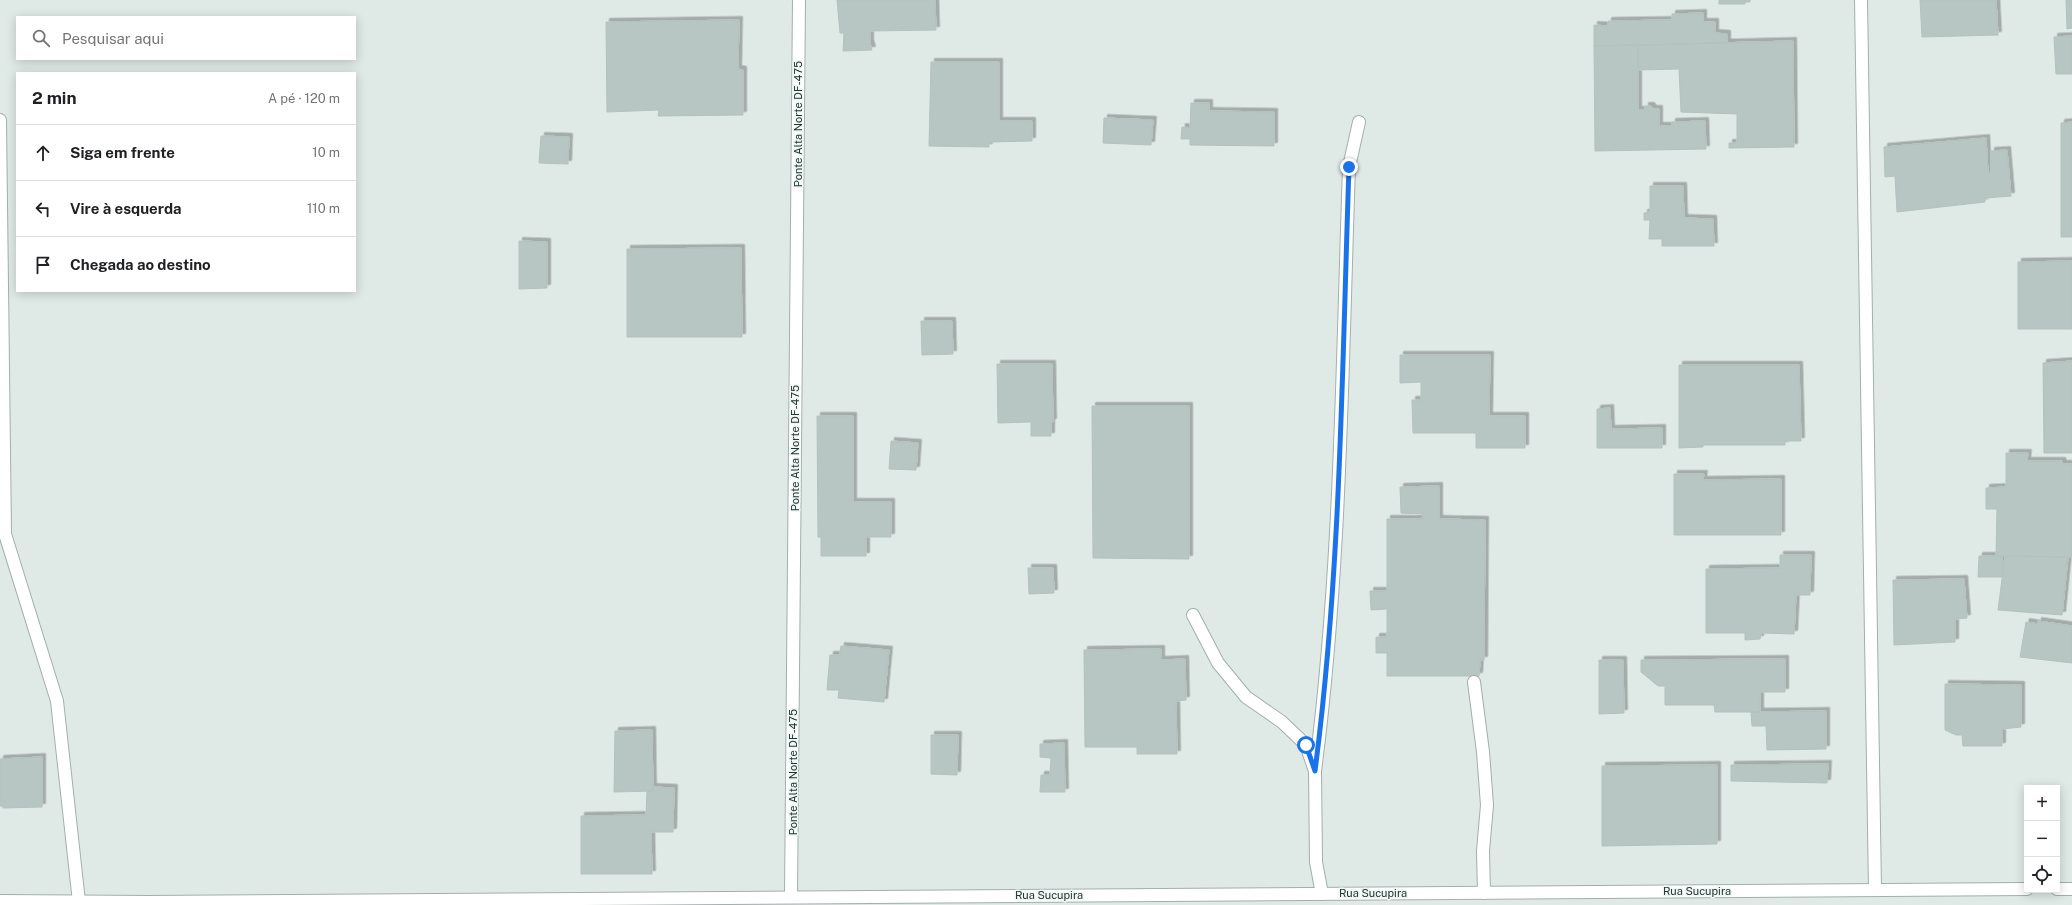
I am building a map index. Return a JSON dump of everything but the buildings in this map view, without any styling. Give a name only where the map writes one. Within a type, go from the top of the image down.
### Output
[{"type":"street","name":"Ponte Alta Norte DF-475","points":[[791,896],[799,0]]},
{"type":"street","points":[[1861,0],[1876,890]]},
{"type":"street","points":[[0,120],[5,534],[57,701],[79,902]]},
{"type":"street","points":[[1322,894],[1316,862],[1315,771],[1324,696],[1336,542],[1349,167],[1359,122]]},
{"type":"street","points":[[1193,615],[1218,663],[1246,697],[1282,722],[1306,745],[1315,771]]},
{"type":"street","points":[[1474,682],[1483,752],[1486,805],[1483,851],[1484,893]]},
{"type":"street","name":"Rua Sucupira","points":[[0,901],[308,903],[737,901],[791,896],[2024,889]]},
{"type":"street","points":[[2060,889],[2072,889]]},
{"type":"route","points":[[1306,745],[1315,771],[1324,696],[1336,542],[1349,167]]}]
